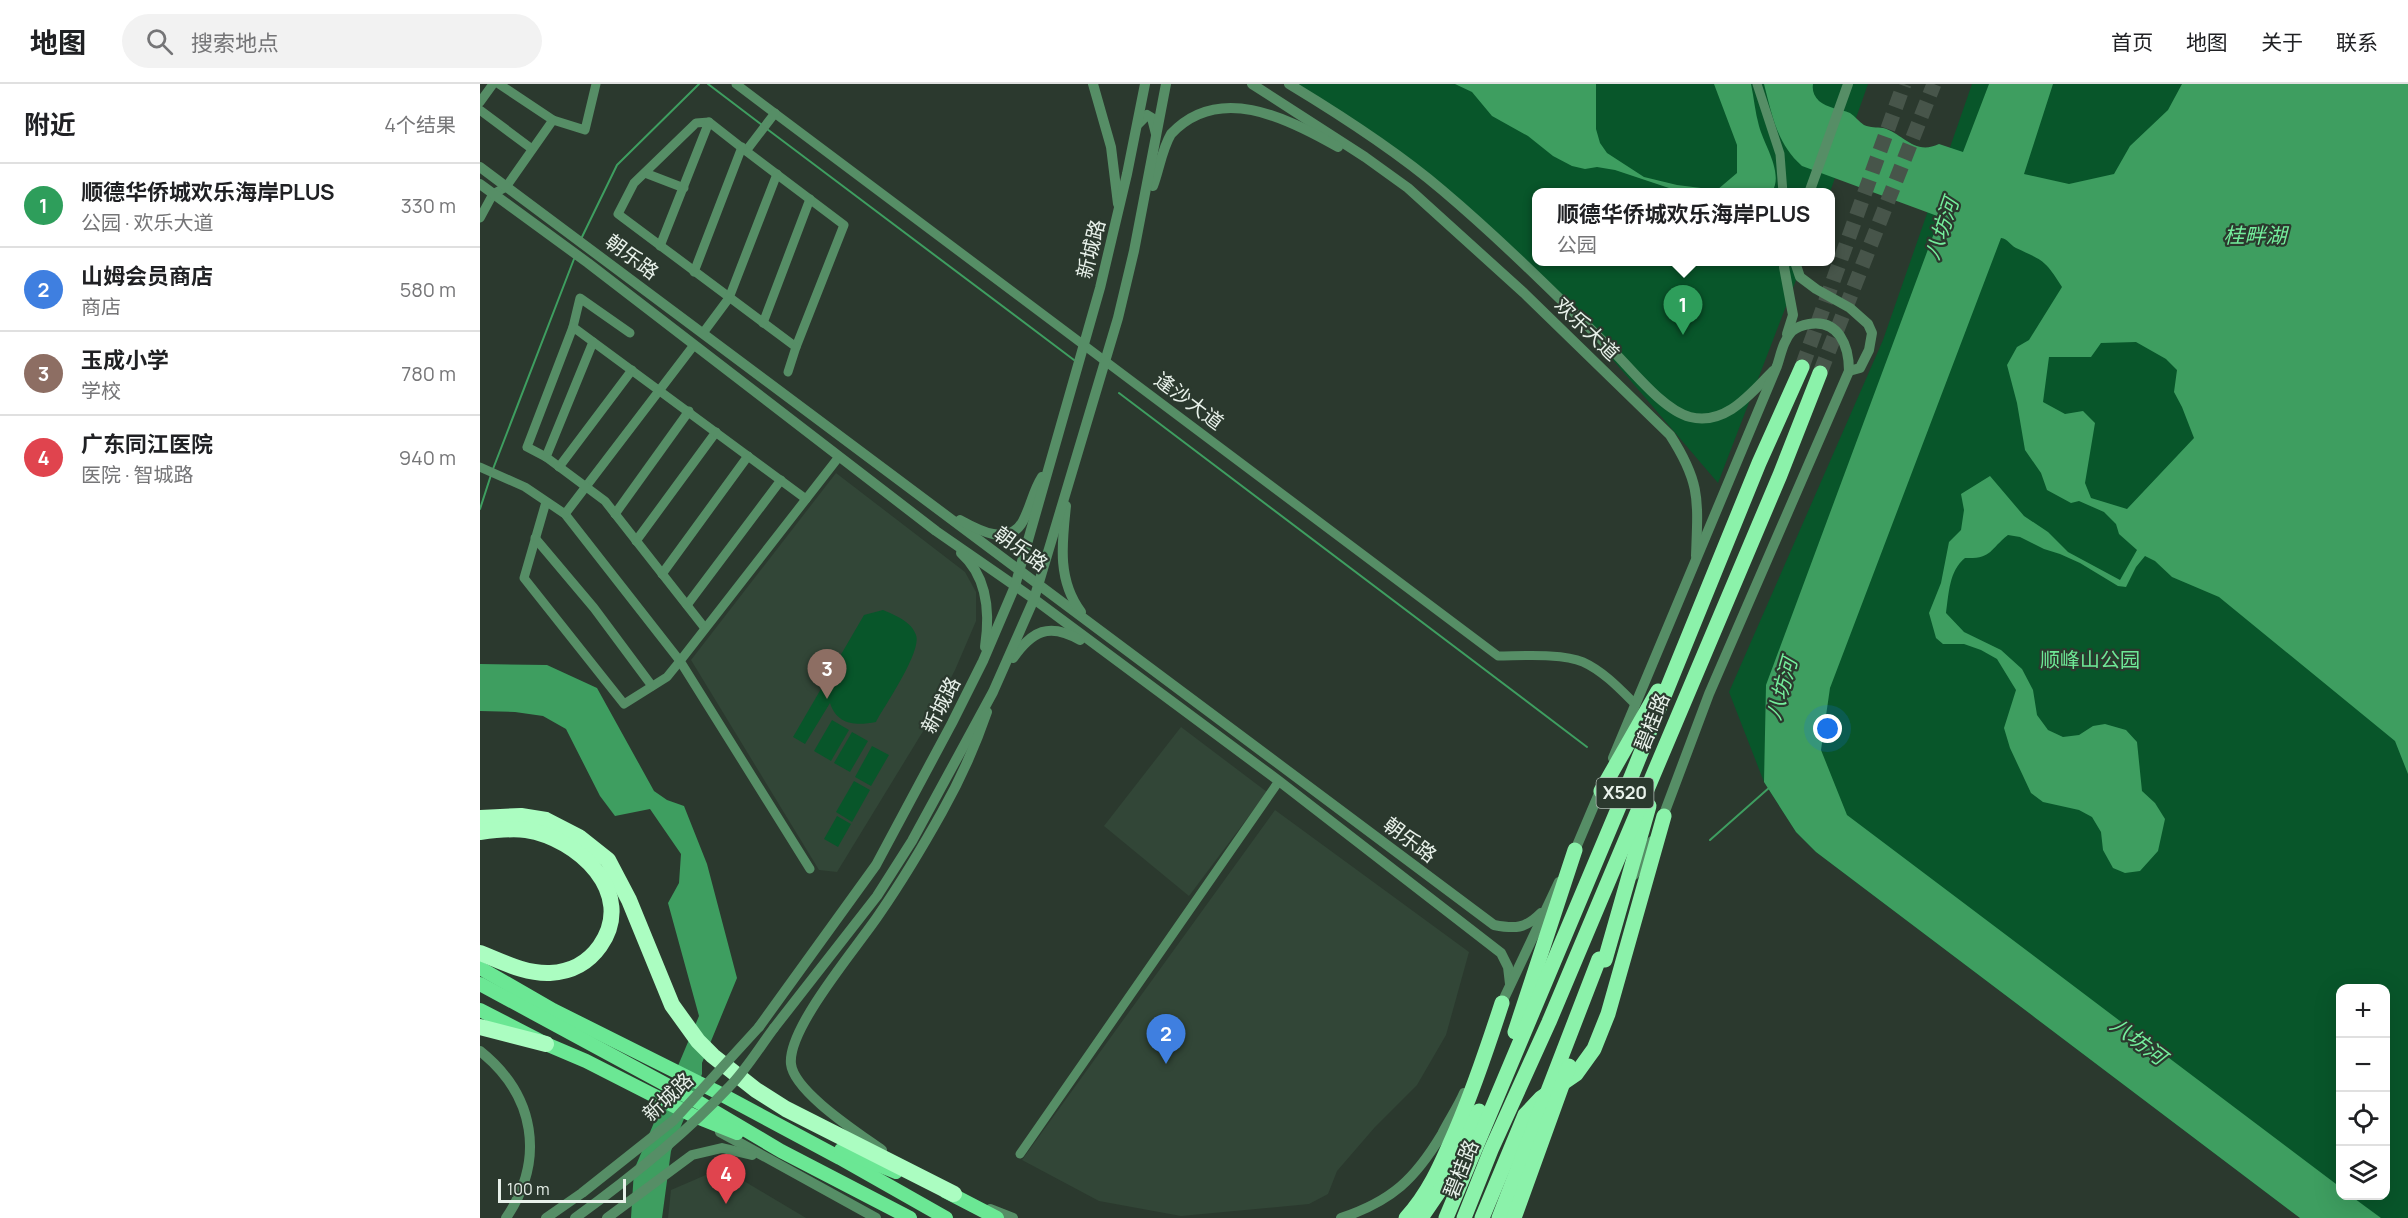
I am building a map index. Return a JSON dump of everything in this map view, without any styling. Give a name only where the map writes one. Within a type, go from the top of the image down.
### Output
[{"type":"highway","name":"X520","points":[[1446,1218],[1690,637],[1759,463],[1802,367]]},
{"type":"highway","name":"碧桂路","points":[[1464,1218],[1667,743],[1820,374]]},
{"type":"highway","points":[[1601,791],[1690,637]]},
{"type":"highway","points":[[1514,1218],[1563,1086],[1623,897],[1667,743]]},
{"type":"highway","points":[[480,818],[521,816],[546,820],[579,837],[608,860],[629,900],[672,1005],[698,1041],[730,1071],[795,1114],[954,1194]]},
{"type":"highway","points":[[1482,1218],[1525,1115],[1541,1098],[1576,1074],[1594,1049],[1608,1014],[1664,816]]},
{"type":"highway","points":[[480,832],[525,830],[546,835],[566,844],[583,856],[599,875],[611,897],[613,917],[607,936],[596,952],[586,962],[572,970],[549,973],[522,970],[480,953]]},
{"type":"highway","points":[[1495,1099],[1518,1020],[1575,850]]},
{"type":"highway","points":[[1499,1218],[1602,960]]},
{"type":"highway","points":[[1406,1218],[1427,1193],[1444,1157],[1480,1074],[1502,1003]]},
{"type":"highway","points":[[1421,1218],[1453,1171],[1518,1020]]},
{"type":"highway","points":[[480,1027],[546,1044]]},
{"type":"main road","points":[[480,968],[553,1010],[715,1091],[946,1218]]},
{"type":"main road","points":[[480,984],[655,1079],[696,1109]]},
{"type":"main road","points":[[480,1010],[660,1098],[696,1109],[910,1218]]},
{"type":"main road","points":[[783,1128],[954,1194],[997,1218]]},
{"type":"street","points":[[480,102],[493,84]]},
{"type":"street","points":[[499,84],[553,120],[585,130],[596,84]]},
{"type":"street","name":"逢沙大道","points":[[736,84],[773,116],[1104,360],[1498,656],[1548,657],[1582,662],[1610,679],[1635,704]]},
{"type":"street","points":[[1093,84],[1111,147],[1119,210]]},
{"type":"street","name":"新城路","points":[[546,1218],[582,1193],[674,1120],[759,1027],[876,865],[942,743],[983,661],[1020,571],[1100,288],[1145,84]]},
{"type":"street","name":"新城路","points":[[575,1218],[677,1136],[731,1086],[877,896],[912,841],[958,752],[996,686],[1034,598],[1118,318],[1139,226],[1166,84]]},
{"type":"street","name":"欢乐大道","points":[[1252,84],[1394,178],[1448,222],[1670,435],[1686,460],[1695,482],[1698,507],[1695,566]]},
{"type":"street","name":"欢乐大道","points":[[1289,84],[1410,164],[1469,214],[1653,391],[1678,411],[1690,417],[1708,418],[1725,414],[1739,406],[1777,366]]},
{"type":"street","points":[[1757,84],[1780,154],[1783,188]]},
{"type":"street","points":[[1812,188],[1850,84]]},
{"type":"street","points":[[1139,226],[1170,135],[1188,114],[1216,98],[1233,96],[1272,109],[1394,178]]},
{"type":"street","points":[[480,110],[532,149]]},
{"type":"street","points":[[694,272],[744,149],[773,116]]},
{"type":"street","points":[[1138,124],[1147,116],[1152,118],[1157,137]]},
{"type":"street","points":[[480,218],[493,194],[506,187],[553,120]]},
{"type":"street","points":[[660,246],[709,122]]},
{"type":"street","points":[[788,372],[844,225],[709,122],[696,123],[634,183],[618,214],[796,347]]},
{"type":"street","name":"朝乐路","points":[[480,167],[1494,925],[1514,929],[1533,921],[1545,909]]},
{"type":"street","points":[[645,173],[684,188]]},
{"type":"street","points":[[703,333],[729,298],[777,174]]},
{"type":"street","name":"朝乐路","points":[[480,184],[588,263],[838,458],[936,531],[1034,598],[1279,781],[1460,921],[1501,953],[1508,967],[1510,985]]},
{"type":"street","points":[[763,323],[810,199]]},
{"type":"street","points":[[1341,1218],[1364,1210],[1401,1188],[1412,1178],[1429,1156],[1460,1102],[1483,1042],[1601,791],[1635,704],[1695,566],[1777,366],[1793,315],[1785,266]]},
{"type":"street","points":[[1797,266],[1800,277],[1850,308],[1868,324],[1872,333],[1869,350],[1860,368],[1849,371]]},
{"type":"street","points":[[630,333],[580,298],[573,327],[526,447],[546,457],[605,501],[704,627]]},
{"type":"street","points":[[1558,327],[1572,312]]},
{"type":"street","points":[[1623,897],[1664,816],[1709,694],[1849,371],[1846,348],[1842,338],[1832,327],[1822,324],[1803,325],[1796,328],[1785,341]]},
{"type":"street","points":[[573,327],[806,499]]},
{"type":"street","points":[[546,457],[593,342]]},
{"type":"street","points":[[565,514],[694,345]]},
{"type":"street","points":[[559,467],[632,370]]},
{"type":"street","points":[[615,514],[689,411]]},
{"type":"street","points":[[636,541],[716,432]]},
{"type":"street","points":[[662,574],[748,456]]},
{"type":"street","points":[[546,502],[524,578],[624,704],[667,677],[838,458]]},
{"type":"street","points":[[480,467],[512,481],[565,514],[680,661],[810,869]]},
{"type":"street","points":[[942,514],[984,532],[995,535],[1008,534],[1022,522],[1032,495],[1049,467]]},
{"type":"street","points":[[687,605],[781,480]]},
{"type":"street","points":[[1068,483],[1061,556],[1064,578],[1072,601],[1088,622]]},
{"type":"street","points":[[936,531],[968,559],[985,591],[988,628],[983,661]]},
{"type":"street","points":[[536,538],[594,608],[652,686]]},
{"type":"street","points":[[1013,1218],[954,1194],[884,1152],[797,1082],[791,1064],[797,1036],[803,1022],[880,914],[942,813],[972,756],[996,686],[1026,640],[1041,632],[1065,632],[1117,660]]},
{"type":"street","points":[[1020,1154],[1279,781]]},
{"type":"street","points":[[1460,921],[1475,928],[1479,926],[1480,920],[1470,907]]},
{"type":"street","points":[[480,1052],[505,1074],[530,1124],[532,1154],[514,1207],[506,1218]]},
{"type":"street","points":[[696,1109],[769,1159],[876,1218]]},
{"type":"street","points":[[607,1218],[692,1155],[722,1148],[769,1159]]},
{"type":"shaded area","points":[[836,473],[965,572],[976,592],[976,621],[955,670],[925,728],[837,872],[819,870],[691,660]]},
{"type":"shaded area","points":[[1181,727],[1267,792],[1189,896],[1104,826]]},
{"type":"shaded area","points":[[1275,810],[1469,952],[1446,1035],[1417,1085],[1375,1127],[1337,1171],[1328,1194],[1309,1204],[1181,1216],[1099,1201],[1022,1160]]},
{"type":"shaded area","points":[[722,1168],[806,1218],[668,1218],[671,1190]]},
{"type":"green space","points":[[1297,84],[1868,84],[1831,188],[1532,188],[1532,266],[1801,266],[1718,483],[1543,278],[1409,158]]},
{"type":"green space","name":"顺峰山公园","points":[[1972,84],[2408,84],[2408,1218],[2300,1218],[1816,852],[1796,832],[1764,782],[1729,692],[1883,340]]},
{"type":"green space","points":[[883,610],[911,626],[916,635],[916,643],[908,666],[876,722],[855,724],[842,720],[830,703],[805,744],[793,737],[864,615]]},
{"type":"green space","points":[[832,720],[849,730],[831,761],[814,751]]},
{"type":"green space","points":[[852,732],[868,741],[850,772],[834,763]]},
{"type":"green space","points":[[872,746],[889,755],[871,786],[855,777]]},
{"type":"green space","points":[[854,781],[870,790],[852,822],[836,812]]},
{"type":"green space","points":[[837,816],[851,824],[838,847],[824,839]]},
{"type":"water","points":[[1455,84],[1596,84],[1596,129],[1600,143],[1607,153],[1644,177],[1701,188],[1669,188],[1615,170],[1572,166],[1553,156],[1528,136],[1492,116],[1472,92]]},
{"type":"water","points":[[1714,84],[1751,84],[1756,116],[1772,159],[1776,176],[1774,188],[1719,188],[1737,173],[1737,145]]},
{"type":"water","points":[[1764,84],[1813,84],[1814,93],[1819,101],[1850,113],[1864,125],[1883,128],[1916,146],[1930,147],[1939,144],[1963,152],[1989,84],[2053,84],[2024,174],[2069,184],[2114,174],[2130,146],[2168,110],[2182,84],[2408,84],[2408,774],[2395,741],[2219,597],[2172,577],[2155,561],[2145,556],[2136,567],[2126,587],[2118,586],[2080,563],[2020,537],[2008,535],[1990,553],[1980,557],[1965,558],[1960,563],[1951,583],[1946,613],[1964,632],[2001,650],[2022,669],[2033,690],[2037,715],[2048,730],[2063,737],[2079,735],[2093,726],[2105,724],[2126,730],[2137,742],[2142,791],[2155,803],[2165,819],[2158,851],[2140,871],[2125,873],[2113,868],[2103,850],[2101,832],[2092,817],[2079,810],[2043,802],[2031,793],[2010,748],[2004,728],[2016,690],[1997,659],[1964,644],[1943,644],[1936,638],[1929,613],[1941,583],[1949,542],[1961,530],[1964,510],[1961,494],[1990,476],[2024,516],[2048,532],[2068,552],[2120,580],[2137,550],[2119,534],[2116,524],[2104,512],[2079,501],[2071,503],[2047,490],[2041,473],[2025,450],[2017,403],[2007,365],[2017,347],[2029,340],[2062,287],[2043,262],[2001,238],[1830,688],[1821,750],[1847,815],[2336,1184],[2336,1200],[2356,1200],[2381,1218],[2300,1218],[1816,852],[1796,832],[1764,782],[1766,685],[1940,217],[1802,166],[1781,139]],"holes":[[[2136,342],[2166,359],[2177,370],[2174,392],[2194,438],[2127,509],[2091,498],[2085,483],[2095,423],[2083,411],[2065,414],[2043,402],[2049,357],[2091,357],[2101,343]]]},
{"type":"water","points":[[480,664],[547,665],[597,688],[654,791],[667,800],[684,806],[707,864],[737,978],[702,1063],[702,1074],[671,1151],[662,1218],[631,1218],[634,1170],[699,1016],[668,903],[679,883],[681,854],[650,809],[615,816],[600,796],[566,729],[543,716],[480,711]]},
{"type":"waterway","points":[[581,239],[617,165],[699,84]]},
{"type":"waterway","points":[[708,84],[762,125]]},
{"type":"waterway","points":[[767,129],[1074,360]]},
{"type":"waterway","points":[[493,469],[574,259]]},
{"type":"waterway","points":[[1119,393],[1587,747]]},
{"type":"waterway","points":[[480,509],[491,475]]},
{"type":"waterway","points":[[1710,840],[1770,787]]},
{"type":"tunnel","points":[[1802,367],[1904,84]]},
{"type":"tunnel","points":[[1820,373],[1934,84]]},
{"type":"place","name":"顺德华侨城欢乐海岸PLUS","points":[[1683,335]]},
{"type":"place","name":"玉成小学","points":[[827,699]]},
{"type":"place","name":"山姆会员商店","points":[[1166,1064]]},
{"type":"place","name":"广东同江医院","points":[[726,1204]]},
{"type":"water label","name":"八坊河","points":[[1942,229]]},
{"type":"water label","name":"桂畔湖","points":[[2255,236]]},
{"type":"water label","name":"八坊河","points":[[1782,689]]},
{"type":"water label","name":"八坊河","points":[[2138,1041]]}]
